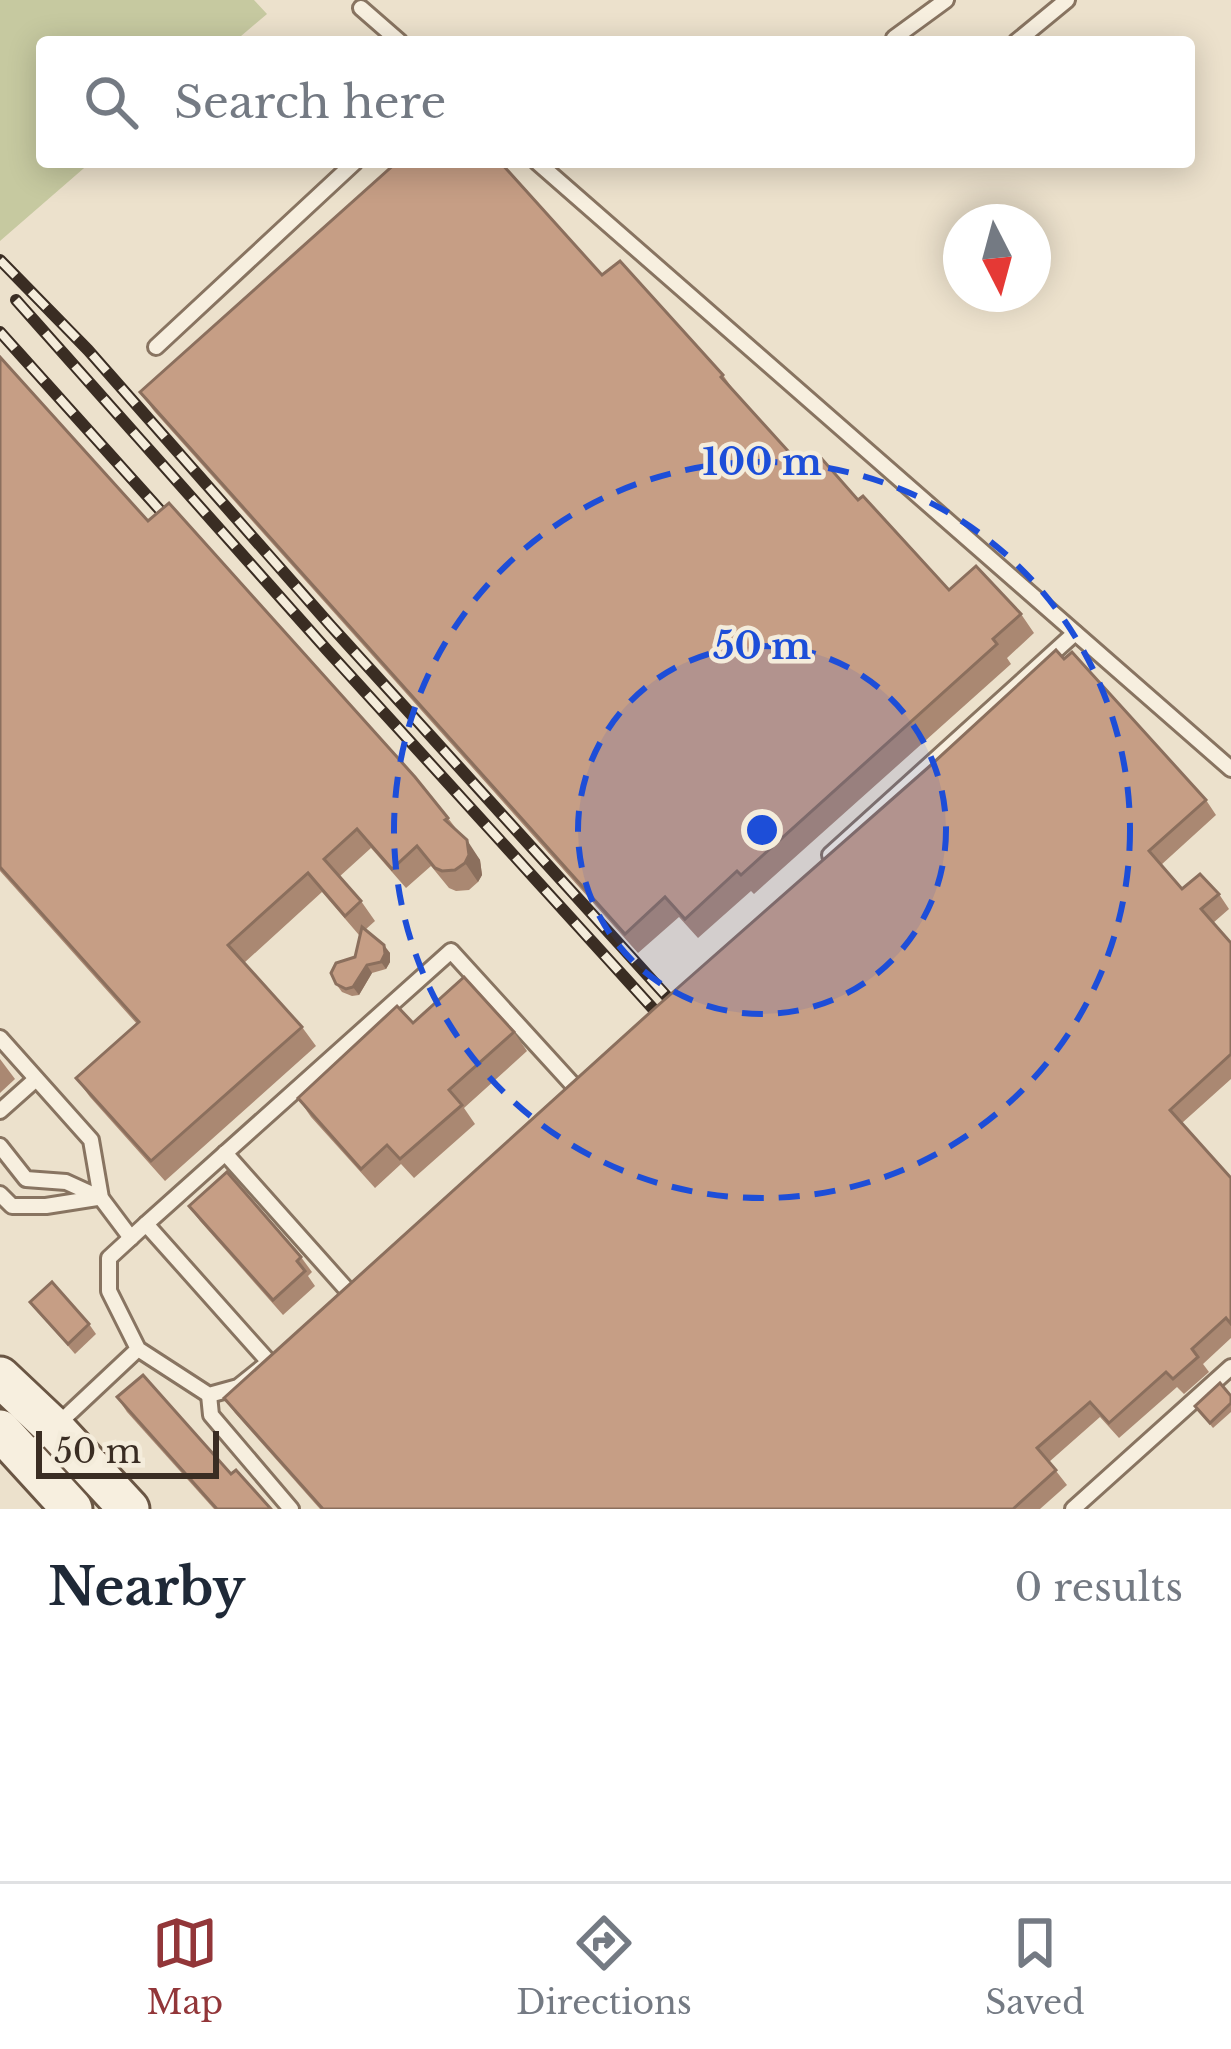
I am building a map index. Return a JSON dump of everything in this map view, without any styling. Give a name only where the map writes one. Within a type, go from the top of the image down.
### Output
[{"type":"main road","points":[[0,1377],[129,1509]]},
{"type":"main road","points":[[12,1443],[72,1509]]},
{"type":"lane","points":[[897,36],[946,0]]},
{"type":"lane","points":[[1023,36],[1067,0]]},
{"type":"lane","points":[[361,8],[393,36]]},
{"type":"lane","points":[[156,347],[349,168]]},
{"type":"lane","points":[[544,168],[1231,769]]},
{"type":"lane","points":[[824,860],[1075,633]]},
{"type":"lane","points":[[284,1349],[238,1387],[209,1395],[138,1349],[109,1292],[109,1258],[451,951],[574,1087]]},
{"type":"lane","points":[[0,1037],[91,1140],[100,1198]]},
{"type":"lane","points":[[556,1102],[588,1074]]},
{"type":"lane","points":[[0,1111],[36,1079]]},
{"type":"lane","points":[[0,1147],[26,1178],[66,1182],[100,1198],[131,1238]]},
{"type":"lane","points":[[225,1153],[348,1291]]},
{"type":"lane","points":[[0,1194],[12,1206],[100,1198]]},
{"type":"lane","points":[[146,1224],[269,1362]]},
{"type":"lane","points":[[331,1306],[365,1275]]},
{"type":"lane","points":[[12,1443],[54,1428],[138,1349]]},
{"type":"lane","points":[[1072,1509],[1231,1367]]},
{"type":"lane","points":[[209,1395],[211,1415],[291,1509]]},
{"type":"green space","points":[[0,0],[254,0],[267,14],[241,36],[36,36],[36,168],[84,168],[0,241]]},
{"type":"building","points":[[390,168],[505,168],[602,275],[620,261],[807,472],[822,459],[858,500],[863,496],[949,590],[976,566],[1021,614],[993,639],[997,644],[741,875],[737,871],[685,919],[665,897],[625,934],[140,392]]},
{"type":"building","points":[[0,357],[148,521],[169,503],[467,840],[469,855],[455,870],[435,868],[417,846],[392,869],[357,829],[324,859],[361,901],[345,916],[308,873],[228,945],[302,1027],[151,1161],[76,1078],[139,1022],[0,867]]},
{"type":"building","points":[[1056,650],[1064,659],[1072,652],[1206,800],[1149,851],[1182,889],[1200,874],[1219,894],[1201,909],[1231,943],[1231,1054],[1170,1110],[1231,1178],[1231,1324],[1226,1318],[1192,1349],[1198,1357],[1173,1379],[1166,1372],[1109,1423],[1090,1402],[1037,1448],[1056,1470],[1013,1509],[323,1509],[224,1398]]},
{"type":"building","points":[[362,927],[384,945],[385,954],[381,962],[367,965],[353,987],[346,989],[336,984],[331,973],[336,963],[355,957]]},
{"type":"building","points":[[464,977],[514,1032],[449,1090],[462,1105],[400,1159],[387,1145],[361,1169],[298,1098],[397,1006],[413,1023]]},
{"type":"building","points":[[227,1172],[301,1257],[297,1261],[305,1271],[273,1300],[189,1206]]},
{"type":"building","points":[[52,1282],[89,1324],[68,1344],[30,1302]]},
{"type":"building","points":[[143,1375],[231,1474],[236,1470],[271,1509],[217,1509],[117,1397]]},
{"type":"building","points":[[1220,1383],[1231,1403],[1210,1423],[1195,1406]]},
{"type":"railway","points":[[0,260],[88,350],[680,1011]]},
{"type":"railway","points":[[16,300],[666,1023]]},
{"type":"railway","points":[[0,332],[176,528]]}]
